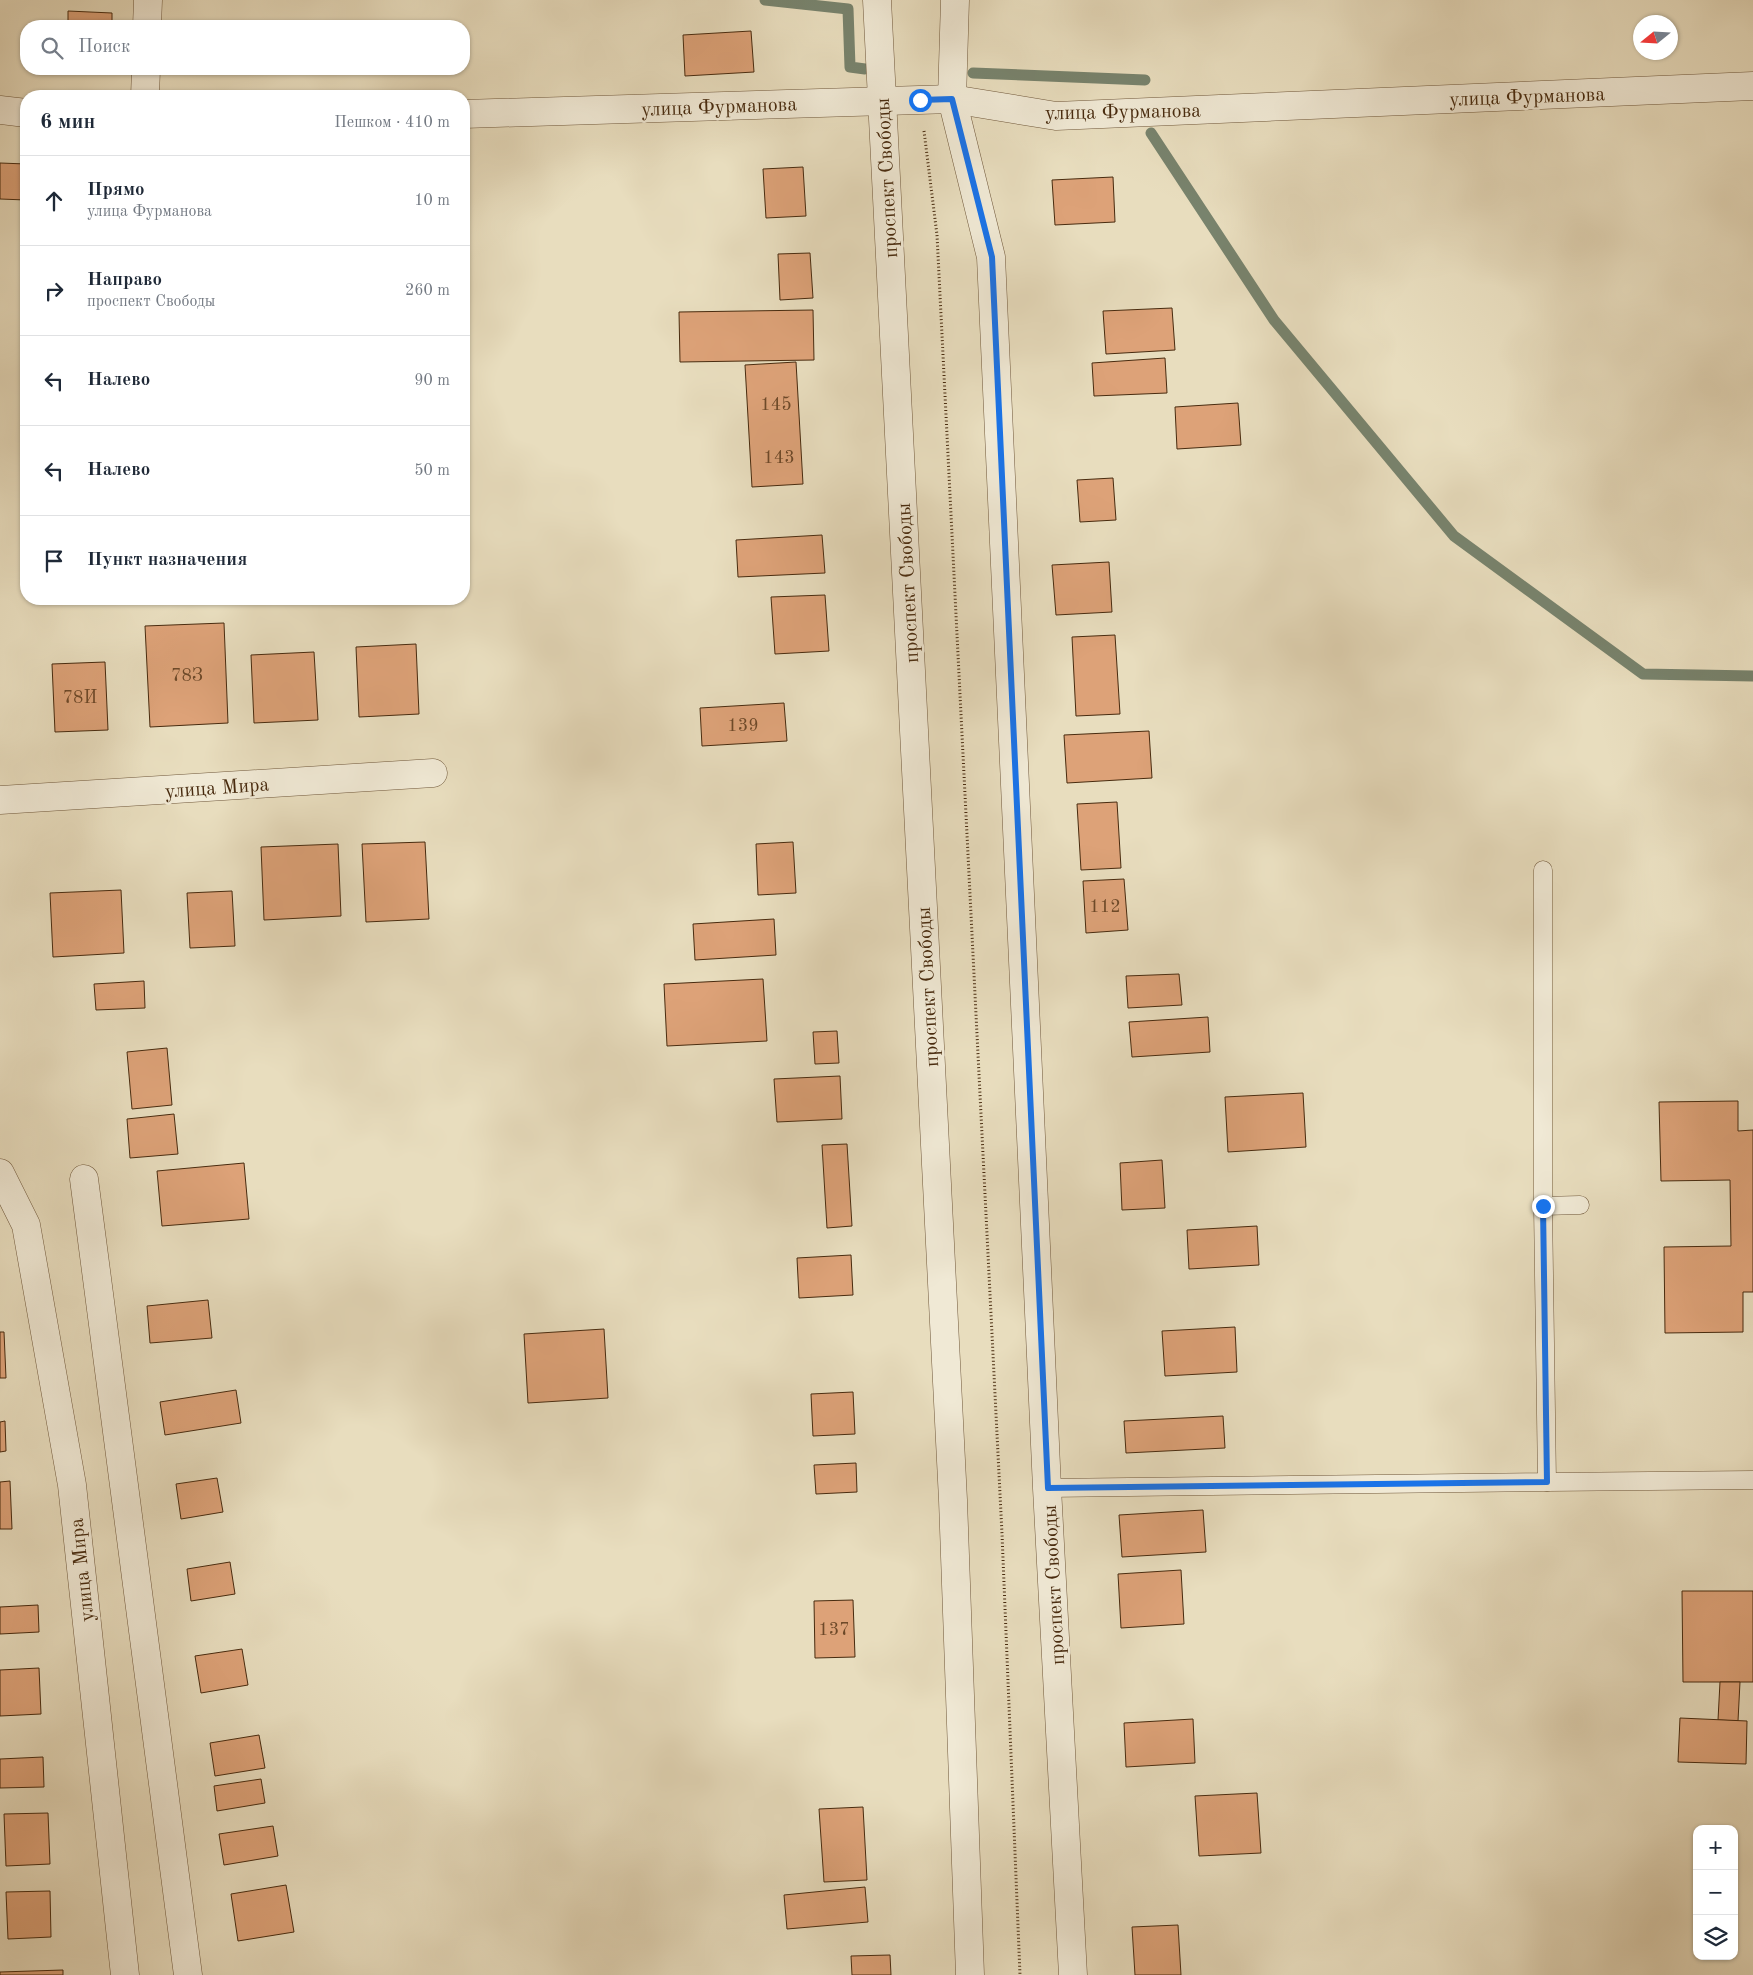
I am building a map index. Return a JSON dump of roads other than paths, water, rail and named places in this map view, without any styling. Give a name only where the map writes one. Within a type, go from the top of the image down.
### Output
[{"type":"street","points":[[147,20],[148,0]]},
{"type":"street","name":"проспект Свободы","points":[[877,0],[953,1500],[970,1975]]},
{"type":"street","name":"проспект Свободы","points":[[955,0],[952,99],[992,257],[1048,1488],[1073,1975]]},
{"type":"street","points":[[146,75],[146,90]]},
{"type":"street","name":"улица Фурманова","points":[[470,114],[952,99],[1056,116],[1753,86]]},
{"type":"street","points":[[0,110],[20,112]]},
{"type":"street","name":"улица Мира","points":[[0,800],[433,773]]},
{"type":"street","name":"улица Мира","points":[[0,1173],[26,1224],[72,1484],[124,1975]]},
{"type":"street","points":[[84,1179],[188,1975]]},
{"type":"lane","points":[[1543,870],[1543,1206],[1547,1482]]},
{"type":"lane","points":[[1543,1206],[1580,1205]]},
{"type":"lane","points":[[1048,1488],[1753,1480]]},
{"type":"waterway","points":[[765,0],[848,9],[850,67],[865,69]]},
{"type":"waterway","points":[[973,73],[1145,80]]},
{"type":"waterway","points":[[1151,133],[1274,320],[1454,536],[1643,674],[1753,676]]}]
